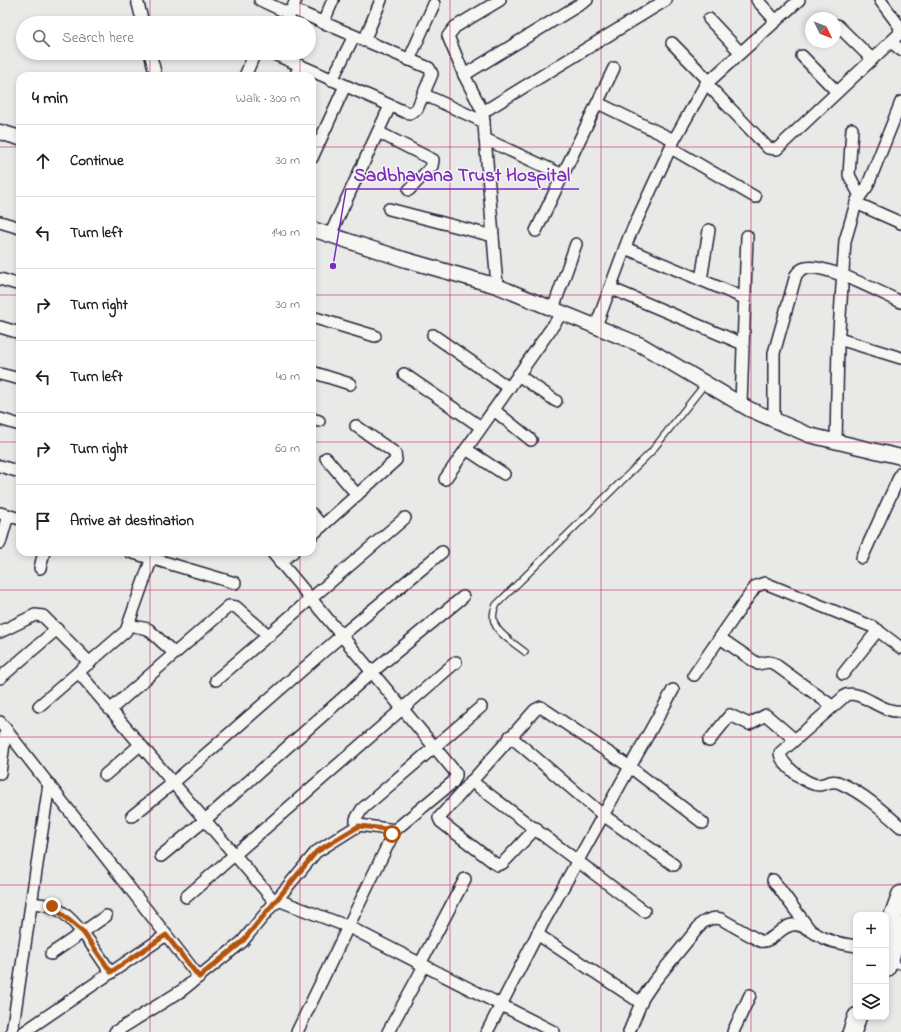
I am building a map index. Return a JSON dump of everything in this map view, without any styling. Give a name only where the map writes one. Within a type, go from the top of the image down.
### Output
[{"type":"highway","points":[[889,928],[901,894]]},
{"type":"highway","points":[[892,966],[901,927]]},
{"type":"highway","points":[[852,1032],[856,1020]]},
{"type":"highway","points":[[863,1032],[868,1020]]},
{"type":"street","points":[[137,0],[141,16]]},
{"type":"street","points":[[260,0],[303,16]]},
{"type":"street","points":[[323,23],[333,0]]},
{"type":"street","points":[[332,80],[381,0]]},
{"type":"street","points":[[497,286],[484,117],[464,75],[448,36],[455,27],[500,0]]},
{"type":"street","points":[[464,75],[587,0]]},
{"type":"street","points":[[484,117],[666,0]]},
{"type":"street","points":[[757,0],[776,21]]},
{"type":"street","points":[[596,326],[625,248],[672,144],[707,82],[799,0]]},
{"type":"street","points":[[672,43],[771,149],[777,148],[899,34],[900,27],[880,0]]},
{"type":"street","points":[[409,60],[434,4]]},
{"type":"street","points":[[709,19],[740,52]]},
{"type":"street","points":[[316,21],[409,60],[431,71],[432,74],[417,109],[410,113],[390,106],[332,80],[316,76]]},
{"type":"street","points":[[841,29],[872,59]]},
{"type":"street","points":[[891,42],[901,50]]},
{"type":"street","points":[[802,56],[837,92]]},
{"type":"street","points":[[152,60],[155,72]]},
{"type":"street","points":[[247,72],[252,60]]},
{"type":"street","points":[[282,60],[298,71]]},
{"type":"street","points":[[536,231],[614,68]]},
{"type":"street","points":[[316,149],[345,86]]},
{"type":"street","points":[[423,94],[484,117]]},
{"type":"street","points":[[836,441],[839,339],[845,242],[858,200],[867,187],[896,129],[901,102]]},
{"type":"street","points":[[598,103],[672,144],[755,196]]},
{"type":"street","points":[[330,235],[390,106]]},
{"type":"street","points":[[852,129],[849,175],[858,200],[901,223]]},
{"type":"street","points":[[0,132],[16,137]]},
{"type":"street","points":[[378,132],[433,160],[432,166],[410,190]]},
{"type":"street","points":[[485,139],[563,175]]},
{"type":"street","points":[[389,209],[493,236]]},
{"type":"street","points":[[0,222],[16,227]]},
{"type":"street","points":[[316,230],[497,286],[641,345],[741,404],[809,435],[901,457]]},
{"type":"street","points":[[701,280],[709,230]]},
{"type":"street","points":[[741,404],[747,236]]},
{"type":"street","points":[[445,479],[518,375],[557,311],[576,244]]},
{"type":"street","points":[[625,248],[744,298]]},
{"type":"street","points":[[774,420],[774,353],[796,275],[803,268],[809,267],[843,275],[901,302]]},
{"type":"street","points":[[0,279],[16,284]]},
{"type":"street","points":[[610,288],[743,344]]},
{"type":"street","points":[[316,318],[375,336]]},
{"type":"street","points":[[0,327],[16,332]]},
{"type":"street","points":[[433,335],[509,388]]},
{"type":"street","points":[[839,339],[901,358]]},
{"type":"street","points":[[316,373],[350,384]]},
{"type":"street","points":[[0,374],[16,378]]},
{"type":"street","points":[[404,374],[481,427]]},
{"type":"street","points":[[518,375],[556,401]]},
{"type":"street","points":[[494,410],[531,440]]},
{"type":"street","points":[[0,419],[16,424]]},
{"type":"street","points":[[316,531],[394,463],[396,456],[395,453],[356,426]]},
{"type":"street","points":[[466,449],[504,474]]},
{"type":"street","points":[[326,458],[357,495]]},
{"type":"street","points":[[0,466],[16,471]]},
{"type":"street","points":[[862,558],[901,473]]},
{"type":"street","points":[[0,543],[13,515]]},
{"type":"street","points":[[216,680],[405,518]]},
{"type":"street","points":[[316,519],[322,526]]},
{"type":"street","points":[[132,816],[173,783],[341,636],[442,552]]},
{"type":"street","points":[[40,568],[43,556]]},
{"type":"street","points":[[39,706],[120,638],[129,625],[153,556]]},
{"type":"street","points":[[156,556],[235,584]]},
{"type":"street","points":[[275,556],[456,773],[455,779],[395,830],[297,1032]]},
{"type":"street","points":[[280,563],[288,556]]},
{"type":"street","points":[[694,675],[756,586],[765,583],[878,630],[901,648]]},
{"type":"street","points":[[161,856],[205,820],[372,672],[463,597]]},
{"type":"street","points":[[110,710],[229,606],[236,607],[269,636]]},
{"type":"street","points":[[0,632],[39,615],[47,618],[90,663]]},
{"type":"street","points":[[129,625],[148,629],[174,653]]},
{"type":"street","points":[[0,678],[57,629]]},
{"type":"street","points":[[843,674],[878,630]]},
{"type":"street","points":[[720,638],[758,664],[768,662],[773,663],[832,706]]},
{"type":"street","points":[[186,897],[456,662]]},
{"type":"street","points":[[79,673],[235,855],[277,901],[349,927],[554,1032]]},
{"type":"street","points":[[486,1032],[537,934],[673,690]]},
{"type":"street","points":[[901,711],[889,710],[850,694],[842,698],[794,738],[780,753],[782,759],[794,773],[816,784],[834,781],[841,783],[877,806],[901,827]]},
{"type":"street","points":[[356,827],[356,819],[362,809],[481,707]]},
{"type":"street","points":[[536,828],[503,863],[495,864],[440,820],[440,816],[510,736],[535,710],[541,707],[630,767],[703,823]]},
{"type":"street","points":[[710,741],[730,715],[749,724],[766,715],[794,738]]},
{"type":"street","points":[[0,772],[3,726]]},
{"type":"street","points":[[3,726],[199,977]]},
{"type":"street","points":[[510,736],[603,815],[674,865]]},
{"type":"street","points":[[105,775],[140,745]]},
{"type":"street","points":[[471,781],[536,828],[644,911]]},
{"type":"street","points":[[12,1032],[49,784]]},
{"type":"street","points":[[115,1032],[181,991],[242,942],[316,852],[359,826],[395,830]]},
{"type":"street","points":[[388,1032],[465,879]]},
{"type":"street","points":[[773,880],[812,931]]},
{"type":"street","points":[[31,903],[52,906],[57,909],[83,932],[111,972]]},
{"type":"street","points":[[51,954],[106,916]]},
{"type":"street","points":[[629,1032],[641,1004],[653,983],[702,923],[708,919],[721,919],[760,941],[765,942],[784,928],[792,925],[799,925],[826,939],[853,945]]},
{"type":"street","points":[[537,934],[641,1004]]},
{"type":"street","points":[[24,1032],[166,935]]},
{"type":"street","points":[[733,1032],[750,995]]},
{"type":"lane","points":[[525,652],[492,622],[492,613],[496,605],[652,452],[705,384]]},
{"type":"place","name":"Sadbhavana Trust Hospital","points":[[333,266]]},
{"type":"route","points":[[52,906],[83,932],[111,972],[166,935],[199,977],[242,942],[316,852],[353,828],[359,826],[395,830],[392,834]]}]
